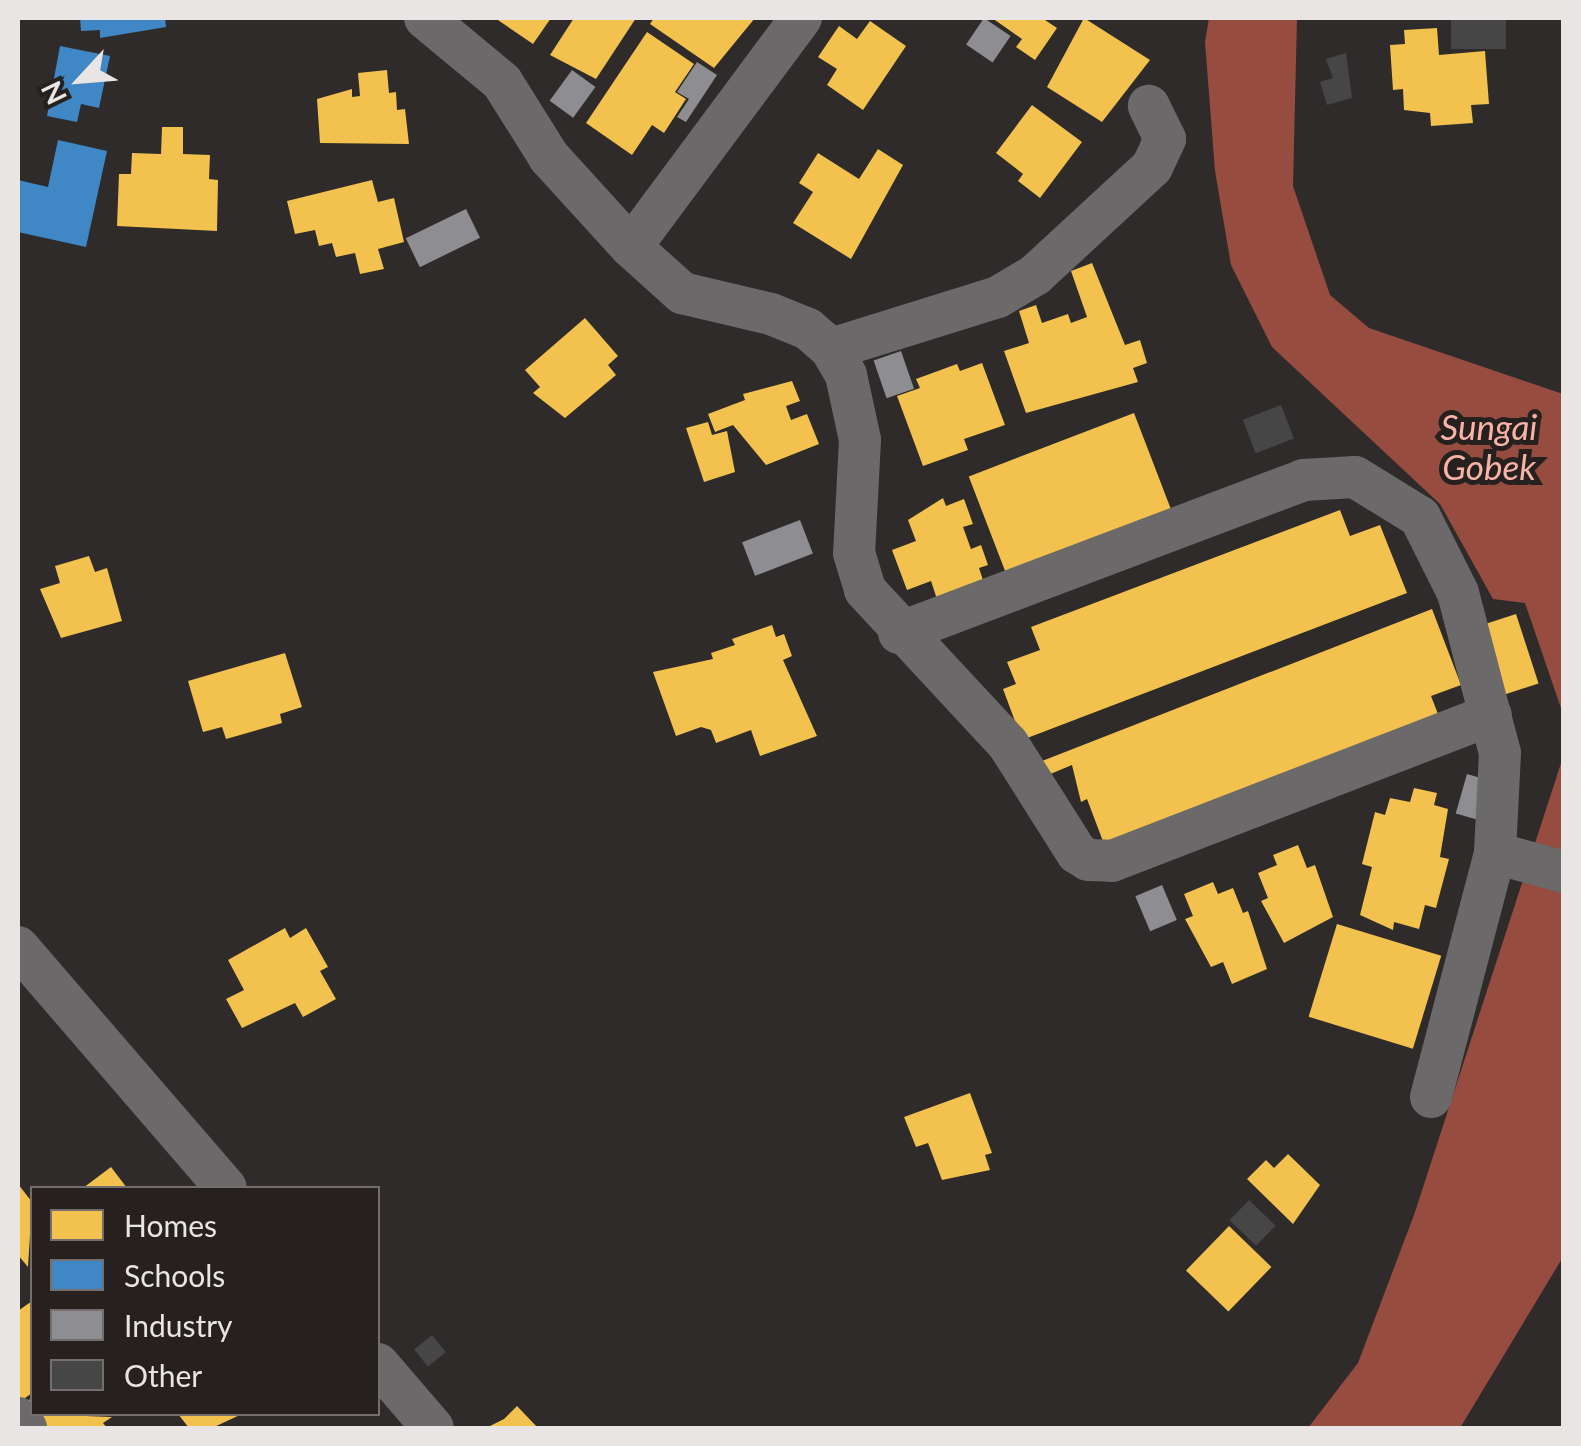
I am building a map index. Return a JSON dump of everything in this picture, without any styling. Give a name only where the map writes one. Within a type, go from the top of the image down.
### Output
[{"type":"street","points":[[424,18],[502,82],[549,157],[631,248],[682,293],[770,314],[808,330],[831,350],[846,376],[860,440],[856,566],[871,600],[1008,744],[1077,852],[1100,862],[1492,715]]},
{"type":"street","points":[[631,248],[800,18]]},
{"type":"street","points":[[831,350],[998,297],[1035,274],[1152,167],[1165,139],[1149,106]]},
{"type":"street","points":[[899,633],[1303,480],[1355,477],[1400,500],[1431,533],[1458,593],[1528,862],[1431,1097]]},
{"type":"street","points":[[18,947],[224,1186]]},
{"type":"street","points":[[380,1366],[433,1428]]},
{"type":"street","points":[[18,1418],[26,1428]]},
{"type":"water","name":"Sungai Gobek","points":[[1209,18],[1297,18],[1293,186],[1330,295],[1369,328],[1563,394],[1563,714],[1525,603],[1493,599],[1440,504],[1272,347],[1231,265],[1215,171],[1205,42]]},
{"type":"water","points":[[1563,757],[1563,1257],[1460,1428],[1308,1428],[1358,1363],[1414,1215]]},
{"type":"building: Homes","points":[[495,18],[551,18],[533,44]]},
{"type":"building: Homes","points":[[574,18],[636,18],[596,79],[550,55]]},
{"type":"building: Homes","points":[[654,18],[755,18],[714,68],[650,24]]},
{"type":"building: Homes","points":[[992,18],[1042,18],[1057,28],[1035,60],[1016,47],[1022,39]]},
{"type":"building: Homes","points":[[1084,18],[1150,60],[1102,122],[1047,87]]},
{"type":"building: Homes","points":[[870,21],[906,46],[863,110],[827,85],[837,69],[818,57],[839,26],[857,39]]},
{"type":"building: Homes","points":[[1437,28],[1439,55],[1485,51],[1489,104],[1471,105],[1473,123],[1431,126],[1430,113],[1404,110],[1403,89],[1393,90],[1390,45],[1405,44],[1404,30]]},
{"type":"building: Homes","points":[[647,32],[694,64],[675,92],[686,99],[664,133],[652,125],[632,155],[586,123]]},
{"type":"building: Homes","points":[[387,70],[389,93],[396,92],[397,110],[405,109],[409,144],[320,143],[317,99],[352,89],[352,97],[360,96],[358,73]]},
{"type":"building: Homes","points":[[1032,105],[1082,142],[1040,198],[1018,181],[1023,174],[996,153]]},
{"type":"building: Homes","points":[[162,127],[183,127],[183,154],[210,155],[209,179],[218,180],[217,231],[117,226],[119,174],[131,174],[132,153],[161,154]]},
{"type":"building: Homes","points":[[878,149],[903,165],[851,259],[793,223],[813,192],[799,183],[818,153],[859,179]]},
{"type":"building: Homes","points":[[372,180],[378,202],[394,198],[404,242],[378,249],[384,269],[360,274],[355,253],[336,257],[332,243],[319,246],[315,230],[295,234],[287,201]]},
{"type":"building: Homes","points":[[1092,263],[1125,345],[1140,340],[1147,363],[1133,368],[1138,382],[1026,413],[1004,351],[1029,343],[1019,311],[1036,305],[1042,323],[1068,314],[1071,323],[1087,317],[1071,271]]},
{"type":"building: Homes","points":[[585,318],[618,356],[608,365],[616,375],[565,418],[533,393],[540,387],[525,370]]},
{"type":"building: Homes","points":[[982,363],[1005,425],[964,439],[968,450],[923,466],[897,396],[920,388],[916,379],[957,364],[960,371]]},
{"type":"building: Homes","points":[[792,381],[800,401],[786,406],[791,420],[807,414],[819,444],[766,465],[733,425],[715,432],[708,414],[745,400],[743,394]]},
{"type":"building: Homes","points":[[1134,413],[1172,513],[1007,576],[969,476]]},
{"type":"building: Homes","points":[[708,422],[712,435],[727,431],[735,472],[704,482],[686,428]]},
{"type":"building: Homes","points":[[943,498],[946,506],[964,499],[973,524],[963,527],[971,549],[981,545],[988,565],[979,568],[984,583],[937,599],[931,581],[907,590],[892,550],[916,541],[908,520]]},
{"type":"building: Homes","points":[[1340,510],[1350,536],[1380,525],[1407,593],[1022,740],[1003,689],[1016,684],[1007,662],[1040,650],[1031,627]]},
{"type":"building: Homes","points":[[89,556],[95,572],[107,568],[122,621],[61,638],[40,589],[60,583],[55,566]]},
{"type":"building: Homes","points":[[1432,609],[1461,685],[1431,696],[1438,714],[1104,844],[1087,799],[1081,802],[1072,765],[1048,775],[1042,761]]},
{"type":"building: Homes","points":[[1516,614],[1539,683],[1502,695],[1480,626]]},
{"type":"building: Homes","points":[[772,625],[776,637],[784,634],[792,656],[783,660],[817,736],[760,756],[751,730],[716,743],[711,730],[701,727],[676,736],[653,672],[713,659],[711,653],[735,645],[732,639]]},
{"type":"building: Homes","points":[[285,653],[302,707],[280,714],[282,723],[226,739],[222,727],[203,732],[188,681]]},
{"type":"building: Homes","points":[[1414,788],[1437,793],[1434,805],[1448,809],[1440,857],[1449,859],[1436,908],[1425,905],[1419,929],[1394,922],[1393,930],[1360,915],[1372,867],[1362,864],[1375,812],[1385,815],[1390,798],[1410,802]]},
{"type":"building: Homes","points":[[1298,845],[1307,868],[1315,865],[1333,917],[1284,943],[1261,901],[1268,898],[1258,873],[1277,865],[1273,855]]},
{"type":"building: Homes","points":[[1213,882],[1218,894],[1233,888],[1243,913],[1248,911],[1267,969],[1232,984],[1223,962],[1211,967],[1185,919],[1193,916],[1184,894]]},
{"type":"building: Homes","points":[[1337,924],[1441,956],[1413,1049],[1309,1017]]},
{"type":"building: Homes","points":[[285,928],[290,938],[306,928],[328,967],[320,971],[336,999],[303,1017],[295,1003],[242,1028],[226,999],[244,990],[228,960]]},
{"type":"building: Homes","points":[[970,1093],[992,1153],[985,1155],[990,1170],[942,1180],[928,1143],[916,1147],[904,1117]]},
{"type":"building: Homes","points":[[1288,1154],[1320,1185],[1293,1224],[1247,1179],[1266,1160],[1274,1168]]},
{"type":"building: Homes","points":[[111,1167],[125,1186],[86,1186]]},
{"type":"building: Homes","points":[[18,1184],[30,1199],[28,1267],[18,1255]]},
{"type":"building: Homes","points":[[1229,1226],[1271,1267],[1228,1312],[1186,1271]]},
{"type":"building: Homes","points":[[30,1302],[30,1394],[18,1403],[18,1311]]},
{"type":"building: Homes","points":[[517,1406],[538,1428],[486,1428],[504,1419]]},
{"type":"building: Homes","points":[[33,1416],[112,1417],[103,1423],[107,1428],[43,1428]]},
{"type":"building: Homes","points":[[180,1416],[238,1416],[212,1428],[189,1428]]},
{"type":"building: Schools","points":[[80,18],[165,18],[166,27],[100,38],[100,30],[81,31]]},
{"type":"building: Schools","points":[[60,46],[110,56],[99,108],[81,104],[77,122],[47,116]]},
{"type":"building: Schools","points":[[58,140],[107,151],[86,247],[18,232],[18,180],[48,187]]},
{"type":"building: Industry","points":[[984,18],[1011,36],[993,62],[966,45]]},
{"type":"building: Industry","points":[[697,62],[717,75],[686,122],[677,117],[689,99],[677,92]]},
{"type":"building: Industry","points":[[572,70],[595,87],[573,118],[550,101]]},
{"type":"building: Industry","points":[[466,209],[480,238],[420,267],[406,238]]},
{"type":"building: Industry","points":[[901,351],[914,389],[887,398],[874,360]]},
{"type":"building: Industry","points":[[800,520],[813,554],[755,576],[742,542]]},
{"type":"building: Industry","points":[[1467,774],[1491,781],[1480,820],[1456,813]]},
{"type":"building: Industry","points":[[1162,885],[1177,920],[1150,931],[1135,896]]},
{"type":"building: Other","points":[[1451,18],[1506,18],[1506,49],[1451,49]]},
{"type":"building: Other","points":[[1346,53],[1352,98],[1327,105],[1320,82],[1333,78],[1326,59]]},
{"type":"building: Other","points":[[1281,405],[1294,439],[1256,453],[1243,420]]},
{"type":"building: Other","points":[[1249,1200],[1276,1226],[1256,1246],[1230,1220]]},
{"type":"building: Other","points":[[432,1335],[446,1352],[428,1367],[414,1349]]}]
